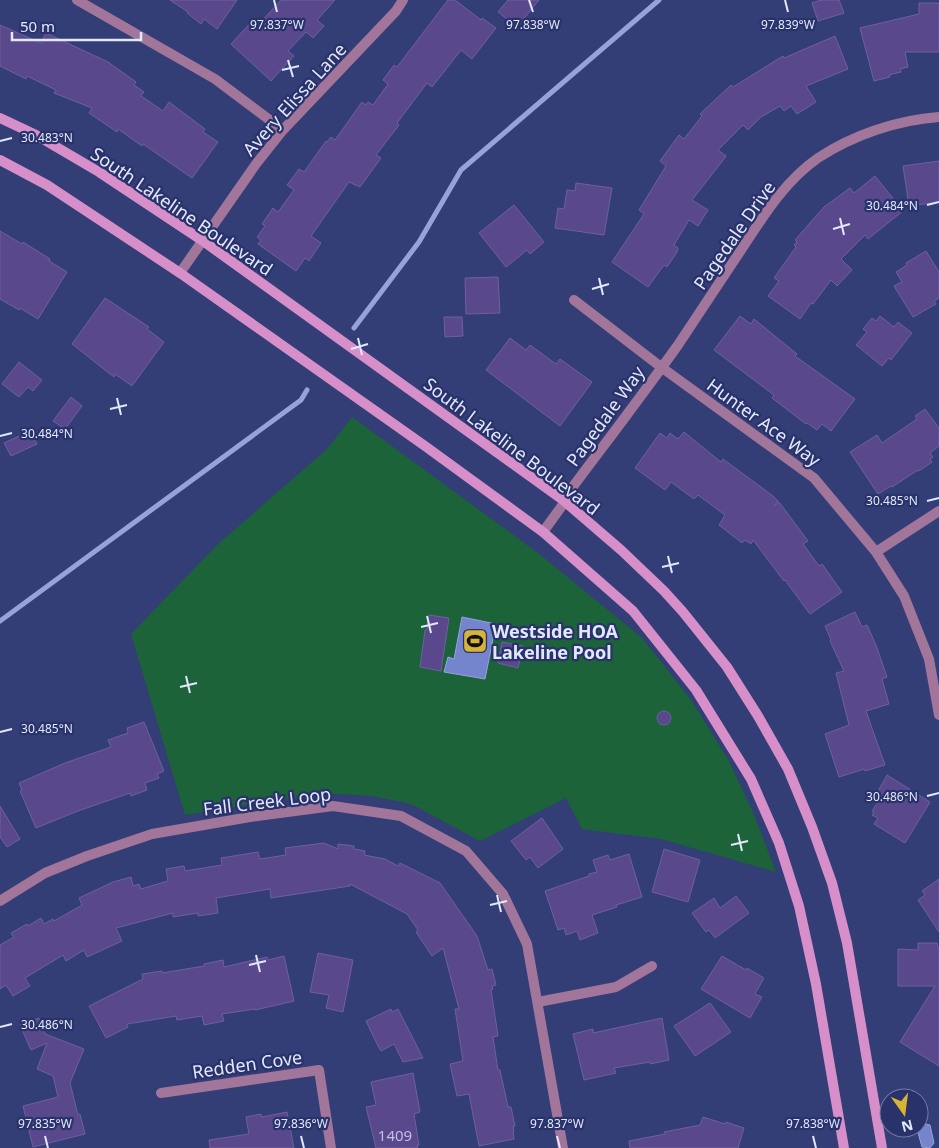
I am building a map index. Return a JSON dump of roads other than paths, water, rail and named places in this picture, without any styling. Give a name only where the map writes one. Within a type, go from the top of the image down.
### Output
[{"type":"main road","name":"South Lakeline Boulevard","points":[[0,118],[36,135],[99,172],[203,241],[563,500],[628,557],[683,612],[727,667],[758,716],[788,770],[812,827],[832,883],[847,943],[882,1148]]},
{"type":"main road","points":[[0,160],[47,185],[180,273],[261,330],[543,532],[633,611],[696,690],[751,779],[779,843],[799,906],[816,984],[844,1148]]},
{"type":"street","points":[[77,0],[215,78],[283,130]]},
{"type":"street","name":"Avery Elissa Lane","points":[[180,273],[256,164],[283,130],[345,66],[404,0]]},
{"type":"street","name":"Pagedale Drive","points":[[660,367],[677,346],[767,211],[794,179],[818,158],[844,144],[884,127],[918,118],[939,117]]},
{"type":"street","name":"Hunter Ace Way","points":[[574,300],[660,367],[814,478],[876,552],[904,596],[929,659],[939,715]]},
{"type":"street","name":"Pagedale Way","points":[[543,532],[564,503],[563,500],[660,367]]},
{"type":"street","points":[[876,552],[939,511]]},
{"type":"street","name":"Fall Creek Loop","points":[[0,901],[45,873],[86,856],[152,834],[250,817],[333,806],[401,816],[466,851],[503,894],[526,944],[563,1148]]},
{"type":"street","points":[[538,1002],[616,987],[652,966]]},
{"type":"street","name":"Redden Cove","points":[[161,1093],[319,1070],[331,1148]]},
{"type":"water","name":"Westside HOA Lakeline Pool","points":[[462,617],[496,624],[485,679],[444,672],[448,657],[454,659]]},
{"type":"water","points":[[930,1125],[934,1143],[930,1148],[922,1147],[920,1138],[929,1138]]},
{"type":"waterway","points":[[354,328],[419,242],[461,170],[659,0]]},
{"type":"waterway","points":[[0,621],[301,400],[307,390]]},
{"type":"place","name":"Westside HOA Lakeline Pool","points":[[475,641]]}]
